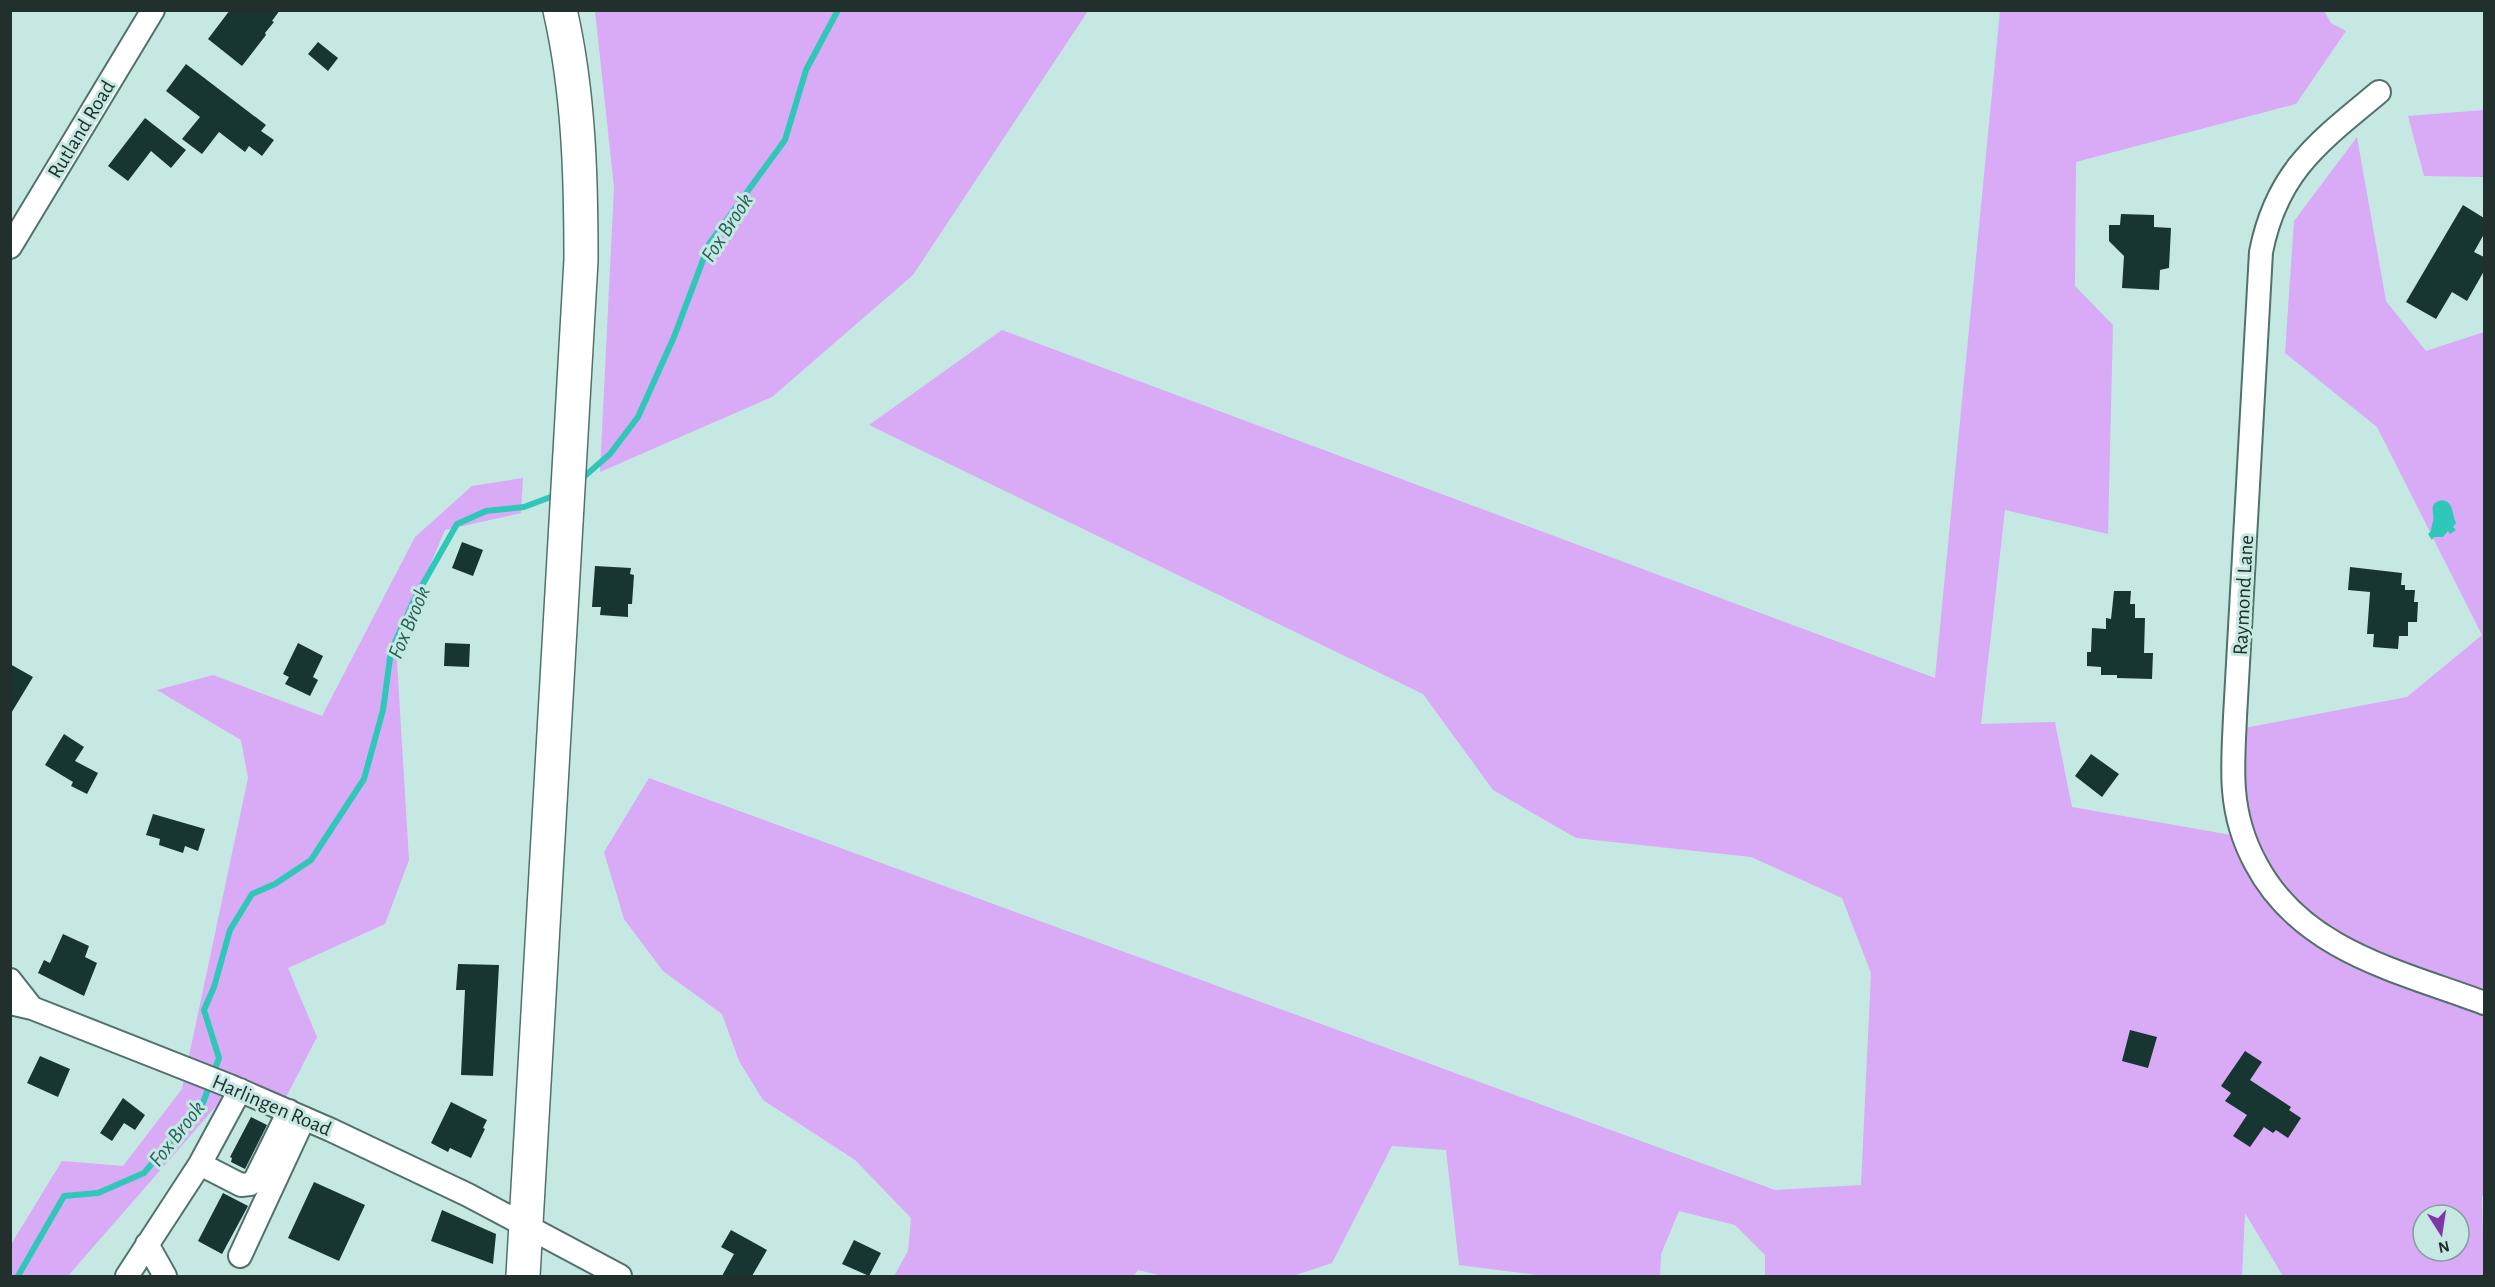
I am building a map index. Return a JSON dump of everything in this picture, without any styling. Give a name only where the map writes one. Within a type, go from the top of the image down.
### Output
[{"type":"highway","points":[[523,1276],[581,260],[578,124],[571,68],[560,10]]},
{"type":"street","name":"Rutland Road","points":[[10,247],[19,214],[153,10]]},
{"type":"street","name":"Raymond Lane","points":[[2379,92],[2313,147],[2294,170],[2279,195],[2261,252],[2235,717],[2234,792],[2248,849],[2262,876],[2279,899],[2301,921],[2325,939],[2355,954],[2484,1002]]},
{"type":"street","points":[[10,980],[21,1005]]},
{"type":"street","name":"Harlingen Road","points":[[21,1005],[296,1114],[526,1224],[620,1276]]},
{"type":"street","points":[[127,1276],[200,1164],[235,1088]]},
{"type":"street","points":[[200,1164],[241,1185],[250,1184],[255,1180],[296,1114]]},
{"type":"street","points":[[240,1256],[296,1114]]},
{"type":"street","points":[[147,1244],[165,1276]]},
{"type":"shaded area","points":[[595,10],[1088,11],[913,275],[772,397],[600,472],[614,187]]},
{"type":"shaded area","points":[[2000,11],[2324,11],[2331,23],[2346,31],[2296,104],[2076,162],[2075,286],[2113,325],[2108,534],[2005,510],[1981,724],[2055,722],[2072,807],[2237,836],[2234,730],[2407,697],[2482,635],[2377,427],[2285,353],[2294,221],[2357,137],[2386,301],[2426,351],[2484,332],[2484,1195],[2482,1196],[2484,1276],[2283,1276],[2245,1213],[2242,1276],[1765,1276],[1765,1255],[1735,1225],[1679,1211],[1661,1254],[1660,1276],[1545,1276],[1459,1265],[1446,1150],[1392,1146],[1332,1263],[1293,1276],[1163,1276],[1138,1270],[1134,1276],[894,1276],[908,1251],[911,1218],[855,1160],[763,1100],[739,1061],[722,1014],[663,971],[624,919],[604,852],[649,778],[1775,1190],[1861,1185],[1871,973],[1842,898],[1751,857],[1576,838],[1493,790],[1423,694],[869,425],[1002,330],[1935,678]]},
{"type":"shaded area","points":[[2484,110],[2484,177],[2424,176],[2408,116]]},
{"type":"shaded area","points":[[523,478],[521,513],[445,530],[396,645],[409,860],[385,924],[288,968],[317,1037],[282,1105],[218,1104],[68,1276],[11,1276],[10,1246],[62,1161],[123,1166],[182,1089],[248,778],[241,740],[157,690],[213,675],[322,716],[415,537],[472,486]]},
{"type":"shaded area","points":[[2442,500],[2451,506],[2456,523],[2453,527],[2456,530],[2450,534],[2448,531],[2443,537],[2434,537],[2432,540],[2428,534],[2433,521],[2433,506]]},
{"type":"building","points":[[230,10],[280,10],[265,33],[266,35],[242,66],[208,39]]},
{"type":"building","points":[[318,42],[338,58],[328,71],[308,54]]},
{"type":"building","points":[[186,64],[266,125],[261,131],[274,140],[262,156],[249,146],[245,152],[219,132],[202,154],[182,139],[200,117],[166,91]]},
{"type":"building","points":[[145,118],[186,150],[171,168],[151,151],[128,181],[108,166]]},
{"type":"building","points":[[2463,205],[2484,218],[2484,234],[2474,252],[2484,257],[2484,271],[2467,301],[2452,292],[2436,319],[2406,302]]},
{"type":"building","points":[[2121,214],[2154,215],[2154,227],[2171,228],[2169,268],[2160,270],[2159,290],[2122,288],[2124,256],[2109,241],[2109,225],[2120,225]]},
{"type":"building","points":[[462,542],[483,550],[473,576],[452,568]]},
{"type":"building","points":[[595,566],[631,568],[630,574],[634,575],[632,604],[628,604],[628,617],[600,615],[601,607],[592,607]]},
{"type":"building","points":[[2350,567],[2402,573],[2401,585],[2405,585],[2405,590],[2415,590],[2414,602],[2418,602],[2417,622],[2408,622],[2408,636],[2399,636],[2398,649],[2373,647],[2374,634],[2367,634],[2370,592],[2348,590]]},
{"type":"building","points":[[2114,591],[2131,591],[2130,604],[2135,604],[2135,618],[2145,618],[2144,653],[2153,653],[2152,679],[2101,675],[2101,667],[2087,666],[2087,652],[2091,652],[2092,628],[2106,629],[2106,618],[2111,619]]},
{"type":"building","points":[[298,643],[323,656],[313,677],[318,680],[310,696],[285,684],[289,677],[283,674]]},
{"type":"building","points":[[445,643],[470,644],[469,667],[444,666]]},
{"type":"building","points":[[10,664],[33,677],[10,715]]},
{"type":"building","points":[[64,734],[84,747],[75,761],[98,773],[87,794],[71,786],[73,782],[45,765]]},
{"type":"building","points":[[2091,754],[2119,774],[2102,797],[2075,776]]},
{"type":"building","points":[[153,814],[205,829],[198,851],[185,846],[183,853],[159,845],[160,839],[146,835]]},
{"type":"building","points":[[63,934],[89,946],[85,957],[97,963],[84,996],[38,973],[44,960],[50,963]]},
{"type":"building","points":[[458,964],[499,965],[493,1076],[461,1075],[465,990],[456,990]]},
{"type":"building","points":[[2130,1030],[2157,1037],[2148,1068],[2122,1061]]},
{"type":"building","points":[[2245,1051],[2262,1062],[2250,1080],[2291,1107],[2289,1110],[2301,1118],[2288,1138],[2276,1130],[2273,1133],[2264,1127],[2250,1147],[2233,1136],[2247,1115],[2225,1101],[2231,1093],[2221,1086]]},
{"type":"building","points":[[40,1056],[70,1069],[58,1097],[27,1083]]},
{"type":"building","points":[[123,1098],[145,1115],[135,1130],[124,1123],[112,1141],[100,1133]]},
{"type":"building","points":[[451,1102],[487,1120],[471,1158],[450,1148],[448,1152],[431,1143]]},
{"type":"building","points":[[251,1117],[267,1125],[245,1169],[231,1162],[230,1157]]},
{"type":"building","points":[[314,1182],[365,1205],[339,1261],[288,1238]]},
{"type":"building","points":[[223,1193],[248,1206],[222,1254],[198,1241]]},
{"type":"building","points":[[442,1210],[496,1234],[493,1264],[431,1241]]},
{"type":"building","points":[[731,1230],[767,1250],[752,1276],[722,1276],[734,1254],[721,1247]]},
{"type":"building","points":[[854,1240],[881,1253],[869,1276],[842,1264]]},
{"type":"waterway","name":"Fox Brook","points":[[578,482],[610,454],[638,417],[674,337],[709,244],[785,140],[806,70],[838,10]]},
{"type":"waterway","name":"Fox Brook","points":[[18,1276],[64,1196],[98,1193],[144,1173],[203,1103],[219,1058],[204,1010],[214,987],[230,930],[252,894],[275,884],[311,860],[364,779],[383,710],[391,651],[415,598],[457,524],[486,511],[524,507],[556,495]]}]
